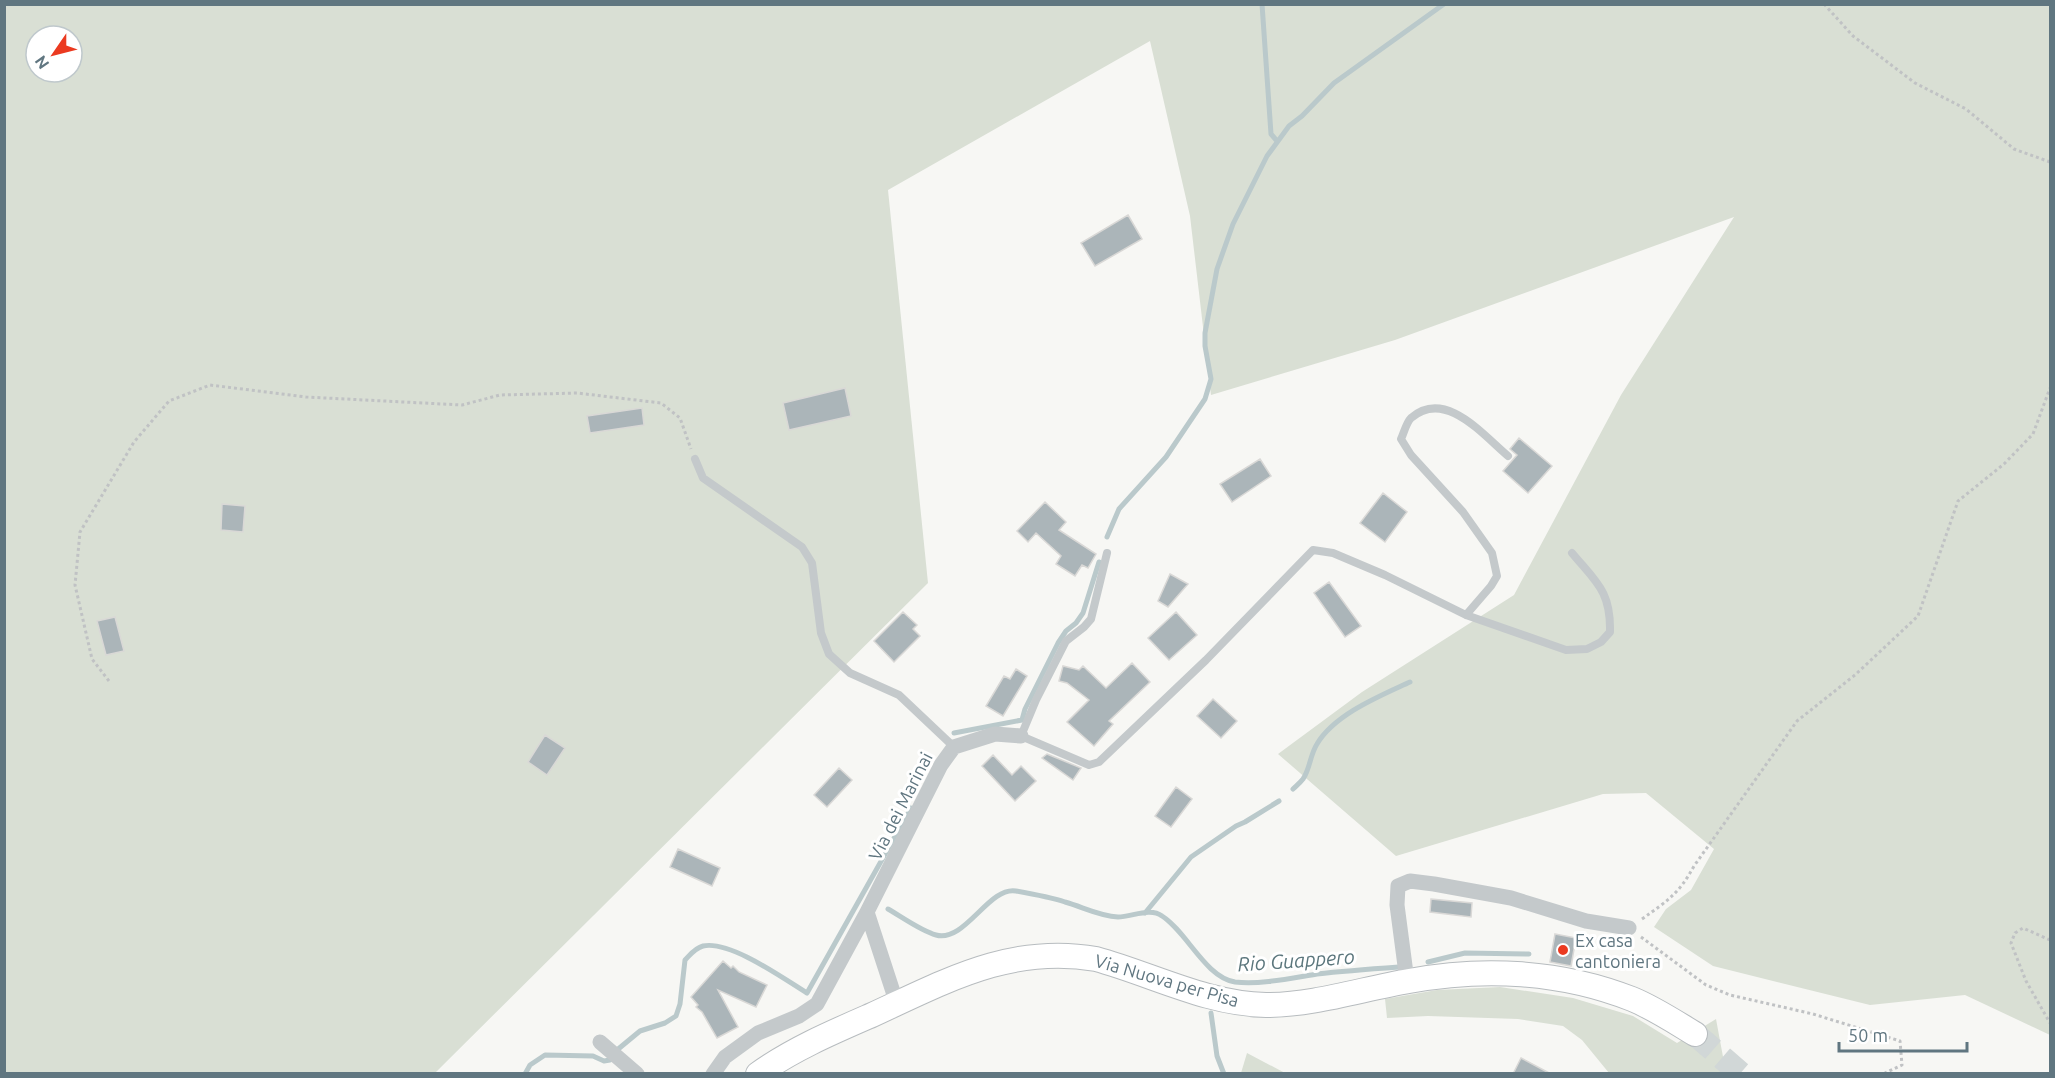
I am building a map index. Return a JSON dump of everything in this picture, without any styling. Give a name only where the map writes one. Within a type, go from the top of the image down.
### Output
[{"type":"main road","name":"Via Nuova per Pisa","points":[[758,1074],[817,1040],[956,977],[996,963],[1051,955],[1096,959],[1209,996],[1253,1004],[1305,1002],[1407,981],[1480,972],[1555,979],[1595,987],[1633,999],[1695,1034]]},
{"type":"street","name":"Via dei Marinai","points":[[713,1074],[725,1057],[758,1033],[799,1016],[817,1004],[867,912],[941,765],[954,747],[995,734],[1021,736]]},
{"type":"street","points":[[1407,981],[1397,905],[1398,886],[1410,881],[1511,898],[1586,921],[1629,928]]},
{"type":"street","points":[[867,912],[897,1004]]},
{"type":"street","points":[[600,1042],[637,1074]]},
{"type":"lane","points":[[1466,615],[1497,576],[1492,553],[1463,512],[1411,455],[1401,439],[1410,419],[1427,410],[1439,407],[1456,412],[1509,456]]},
{"type":"lane","points":[[694,459],[703,478],[802,547],[812,563],[821,633],[829,654],[850,673],[899,695],[954,747]]},
{"type":"lane","points":[[1107,553],[1091,619],[1066,641],[1036,700],[1021,736],[1089,765],[1099,762],[1248,618],[1313,550],[1333,553],[1385,575],[1466,615],[1566,650],[1587,649],[1601,642],[1610,632],[1611,611],[1603,590],[1572,553]]},
{"type":"path","points":[[1824,4],[1853,36],[1915,83],[1966,109],[2014,149],[2050,162]]},
{"type":"path","points":[[109,681],[92,659],[75,585],[80,532],[134,442],[169,401],[210,385],[306,397],[462,405],[500,395],[577,393],[661,403],[680,418],[694,459]]},
{"type":"path","points":[[1883,1074],[1902,1065],[1900,1041],[1813,1014],[1730,995],[1706,985],[1629,928],[1684,885],[1694,866],[1797,721],[1855,675],[1918,616],[1958,501],[2004,464],[2033,434],[2050,388]]},
{"type":"path","points":[[2050,940],[2023,928],[2015,933],[2011,943],[2026,981],[2050,1023]]},
{"type":"shaded area","points":[[5,5],[2050,5],[2050,1035],[1965,995],[1870,1005],[1713,966],[1654,927],[1666,909],[1691,890],[1714,849],[1646,793],[1603,794],[1396,856],[1278,754],[1362,692],[1514,595],[1621,395],[1734,217],[1395,340],[1211,395],[1190,216],[1150,41],[888,190],[928,583],[435,1073],[5,1074]]},
{"type":"shaded area","points":[[1500,987],[1573,998],[1633,1016],[1677,1043],[1716,1019],[1726,1073],[1609,1073],[1582,1040],[1563,1026],[1518,1019],[1428,1016],[1387,1018],[1385,999],[1437,990]]},
{"type":"shaded area","points":[[1247,1053],[1285,1073],[1241,1073]]},
{"type":"building","points":[[1128,215],[1142,239],[1095,266],[1081,243]]},
{"type":"building","points":[[845,388],[851,416],[789,430],[783,403]]},
{"type":"building","points":[[642,408],[644,425],[590,433],[587,416]]},
{"type":"building","points":[[1519,438],[1552,466],[1528,493],[1503,471],[1517,455],[1510,449]]},
{"type":"building","points":[[1260,459],[1271,476],[1232,502],[1220,484]]},
{"type":"building","points":[[1383,493],[1407,512],[1385,542],[1360,523]]},
{"type":"building","points":[[1045,502],[1066,522],[1059,530],[1096,554],[1088,568],[1082,565],[1075,576],[1056,564],[1061,556],[1036,533],[1028,542],[1017,531]]},
{"type":"building","points":[[222,504],[245,506],[243,532],[221,530]]},
{"type":"building","points":[[1170,574],[1188,584],[1168,607],[1158,601]]},
{"type":"building","points":[[1329,582],[1361,626],[1345,637],[1314,593]]},
{"type":"building","points":[[903,612],[917,625],[913,629],[920,636],[894,662],[874,641]]},
{"type":"building","points":[[1176,612],[1197,635],[1169,660],[1148,638]]},
{"type":"building","points":[[115,617],[124,651],[106,655],[97,621]]},
{"type":"building","points":[[1132,663],[1150,682],[1109,721],[1113,724],[1094,746],[1067,722],[1089,700],[1067,683],[1059,681],[1063,666],[1079,670],[1083,666],[1106,688]]},
{"type":"building","points":[[1016,669],[1027,676],[1003,716],[986,706],[1004,676],[1010,679]]},
{"type":"building","points":[[1213,699],[1237,721],[1221,738],[1197,716]]},
{"type":"building","points":[[545,735],[565,748],[547,775],[528,762]]},
{"type":"building","points":[[1047,754],[1081,768],[1073,780],[1042,758]]},
{"type":"building","points":[[993,755],[1012,775],[1021,766],[1036,781],[1015,801],[982,766]]},
{"type":"building","points":[[839,768],[852,780],[827,807],[814,795]]},
{"type":"building","points":[[1176,787],[1192,799],[1171,827],[1155,816]]},
{"type":"building","points":[[678,849],[720,868],[712,886],[670,867]]},
{"type":"building","points":[[1431,899],[1472,903],[1471,917],[1430,912]]},
{"type":"building","name":"Ex casa cantoniera","points":[[1555,934],[1576,938],[1571,966],[1550,962]]},
{"type":"building","points":[[723,961],[731,968],[733,966],[739,972],[767,985],[756,1007],[718,990],[738,1027],[717,1038],[691,997]]},
{"type":"building","points":[[1521,1058],[1551,1074],[1513,1074]]},
{"type":"waterway","points":[[1262,4],[1271,134],[1277,141]]},
{"type":"waterway","points":[[1107,537],[1119,509],[1166,457],[1205,399],[1211,379],[1205,333],[1217,269],[1233,224],[1267,156],[1289,126],[1334,83],[1444,4]]},
{"type":"waterway","points":[[954,733],[1022,720],[1025,709],[1058,643],[1083,613],[1099,562]]},
{"type":"waterway","points":[[1293,789],[1305,775],[1317,744],[1325,733],[1359,707],[1410,682]]},
{"type":"waterway","points":[[1145,913],[1191,857],[1236,826],[1279,801]]},
{"type":"waterway","name":"Rio Guappero","points":[[617,1050],[640,1031],[665,1023],[676,1016],[680,1004],[685,960],[703,946],[714,946],[742,955],[807,993],[911,808]]},
{"type":"waterway","name":"Rio Guappero","points":[[888,909],[936,935],[947,935],[957,931],[996,897],[1006,892],[1016,891],[1047,897],[1111,916],[1157,913],[1180,932],[1214,972],[1235,982],[1265,982],[1317,974],[1399,967]]},
{"type":"waterway","name":"Rio Guappero","points":[[1428,962],[1465,953],[1529,954]]},
{"type":"waterway","points":[[1211,1013],[1217,1056],[1224,1074]]},
{"type":"waterway","name":"Rio Guappero","points":[[525,1074],[530,1065],[545,1055],[593,1056],[604,1061],[610,1060]]},
{"type":"tunnel","points":[[1695,1034],[1741,1074]]},
{"type":"place","name":"Ex casa cantoniera","points":[[1563,950]]}]
